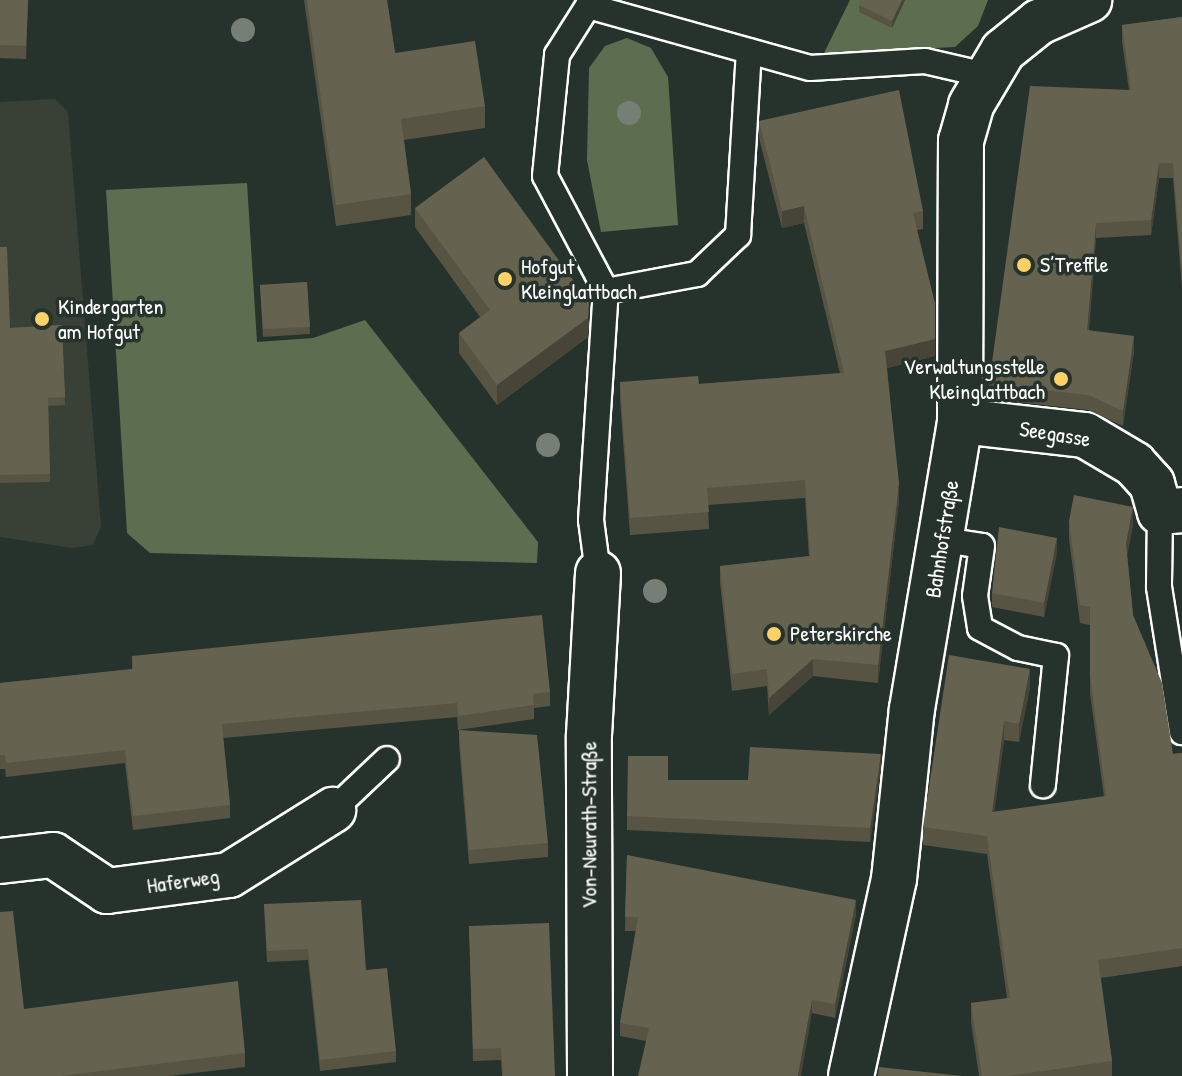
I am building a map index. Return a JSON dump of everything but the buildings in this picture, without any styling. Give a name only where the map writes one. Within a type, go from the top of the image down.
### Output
[{"type":"main road","points":[[1035,11],[1089,0]]},
{"type":"main road","name":"Bahnhofstraße","points":[[851,1076],[894,879],[912,709],[944,540],[960,421],[958,186],[961,141],[985,75],[1035,11]]},
{"type":"main road","name":"Seegasse","points":[[960,421],[1085,435],[1114,448],[1152,484],[1171,511]]},
{"type":"main road","name":"Von-Neurath-Straße","points":[[590,1076],[589,735],[598,573]]},
{"type":"main road","name":"Haferweg","points":[[0,861],[53,855],[107,891],[229,875],[333,810]]},
{"type":"lane","points":[[598,573],[591,520],[606,291],[545,176],[557,55],[588,6],[810,68],[925,61],[985,75]]},
{"type":"lane","points":[[606,291],[697,274],[738,235],[749,51]]},
{"type":"lane","name":"Seegasse","points":[[1171,511],[1159,587],[1182,732]]},
{"type":"lane","points":[[944,540],[982,546],[975,596],[980,628],[1018,648],[1056,656],[1043,785]]},
{"type":"lane","name":"Haferweg","points":[[333,810],[387,759]]},
{"type":"shaded area","name":"Kindergarten am Hofgut","points":[[55,99],[68,112],[101,526],[93,545],[73,548],[0,537],[0,102]]},
{"type":"green space","points":[[850,0],[988,0],[978,26],[955,47],[824,53]]},
{"type":"green space","points":[[627,38],[651,48],[668,77],[678,225],[601,232],[587,160],[589,68],[605,46]]},
{"type":"green space","points":[[247,183],[257,342],[313,338],[365,320],[538,542],[537,563],[150,553],[127,533],[106,190]]},
{"type":"place","name":"S’Treffle","points":[[1024,265]]},
{"type":"place","name":"Hofgut Kleinglattbach","points":[[505,279]]},
{"type":"place","name":"Kindergarten am Hofgut","points":[[42,319]]},
{"type":"place","name":"Verwaltungsstelle Kleinglattbach","points":[[1061,379]]},
{"type":"place","name":"Peterskirche","points":[[774,634]]}]
